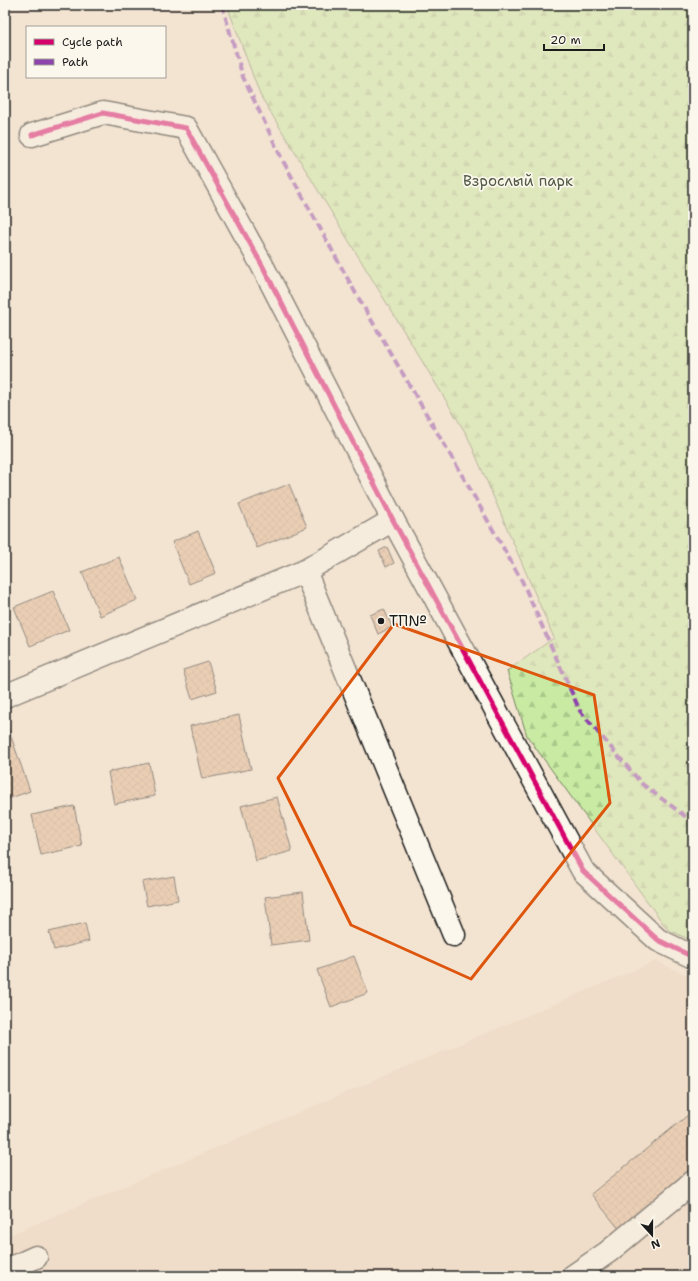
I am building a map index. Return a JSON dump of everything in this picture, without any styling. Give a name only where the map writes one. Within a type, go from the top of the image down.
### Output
[{"type":"street","points":[[32,135],[103,113],[186,128],[262,265],[392,520],[583,871],[658,940],[693,957]]},
{"type":"street","points":[[5,696],[305,571],[392,520]]},
{"type":"street","points":[[305,571],[454,935]]},
{"type":"street","points":[[573,1276],[608,1252],[693,1182]]},
{"type":"street","points":[[5,1271],[36,1257]]},
{"type":"highlighted area","points":[[394,624],[594,695],[610,803],[471,979],[351,925],[278,778]]},
{"type":"shaded area","points":[[656,961],[693,978],[693,1276],[5,1276],[5,1237]]},
{"type":"green space","name":"Взрослый парк","points":[[227,5],[693,5],[693,941],[668,930],[527,736],[507,671],[554,638],[467,435],[260,95]]},
{"type":"building","points":[[289,484],[307,527],[257,548],[239,504]]},
{"type":"building","points":[[198,531],[216,573],[189,584],[172,542]]},
{"type":"building","points":[[387,547],[394,563],[386,567],[379,551]]},
{"type":"building","points":[[119,557],[137,600],[100,616],[82,572]]},
{"type":"building","points":[[53,591],[69,630],[30,646],[14,607]]},
{"type":"building","name":"ТП№","points":[[384,609],[392,627],[378,634],[370,615]]},
{"type":"building","points":[[208,662],[217,691],[192,699],[183,670]]},
{"type":"building","points":[[239,715],[251,769],[202,779],[190,726]]},
{"type":"building","points":[[7,725],[30,791],[5,800],[5,726]]},
{"type":"building","points":[[149,763],[155,796],[114,804],[108,772]]},
{"type":"building","points":[[277,797],[292,851],[256,861],[241,806]]},
{"type":"building","points":[[74,806],[82,846],[41,855],[32,815]]},
{"type":"building","points":[[174,876],[178,900],[147,906],[142,882]]},
{"type":"building","points":[[303,892],[309,940],[271,945],[265,897]]},
{"type":"building","points":[[85,923],[89,941],[54,950],[49,932]]},
{"type":"building","points":[[354,956],[368,993],[331,1007],[317,970]]},
{"type":"building","points":[[693,1111],[693,1171],[620,1230],[591,1194]]},
{"type":"marked path","points":[[222,5],[243,77],[282,159],[355,292],[522,581],[580,711],[642,784],[693,822]]},
{"type":"cycle path","points":[[32,135],[103,113],[186,128],[262,265],[393,520],[583,871],[658,940],[693,957]]},
{"type":"place","name":"ТП№","points":[[381,621]]}]
